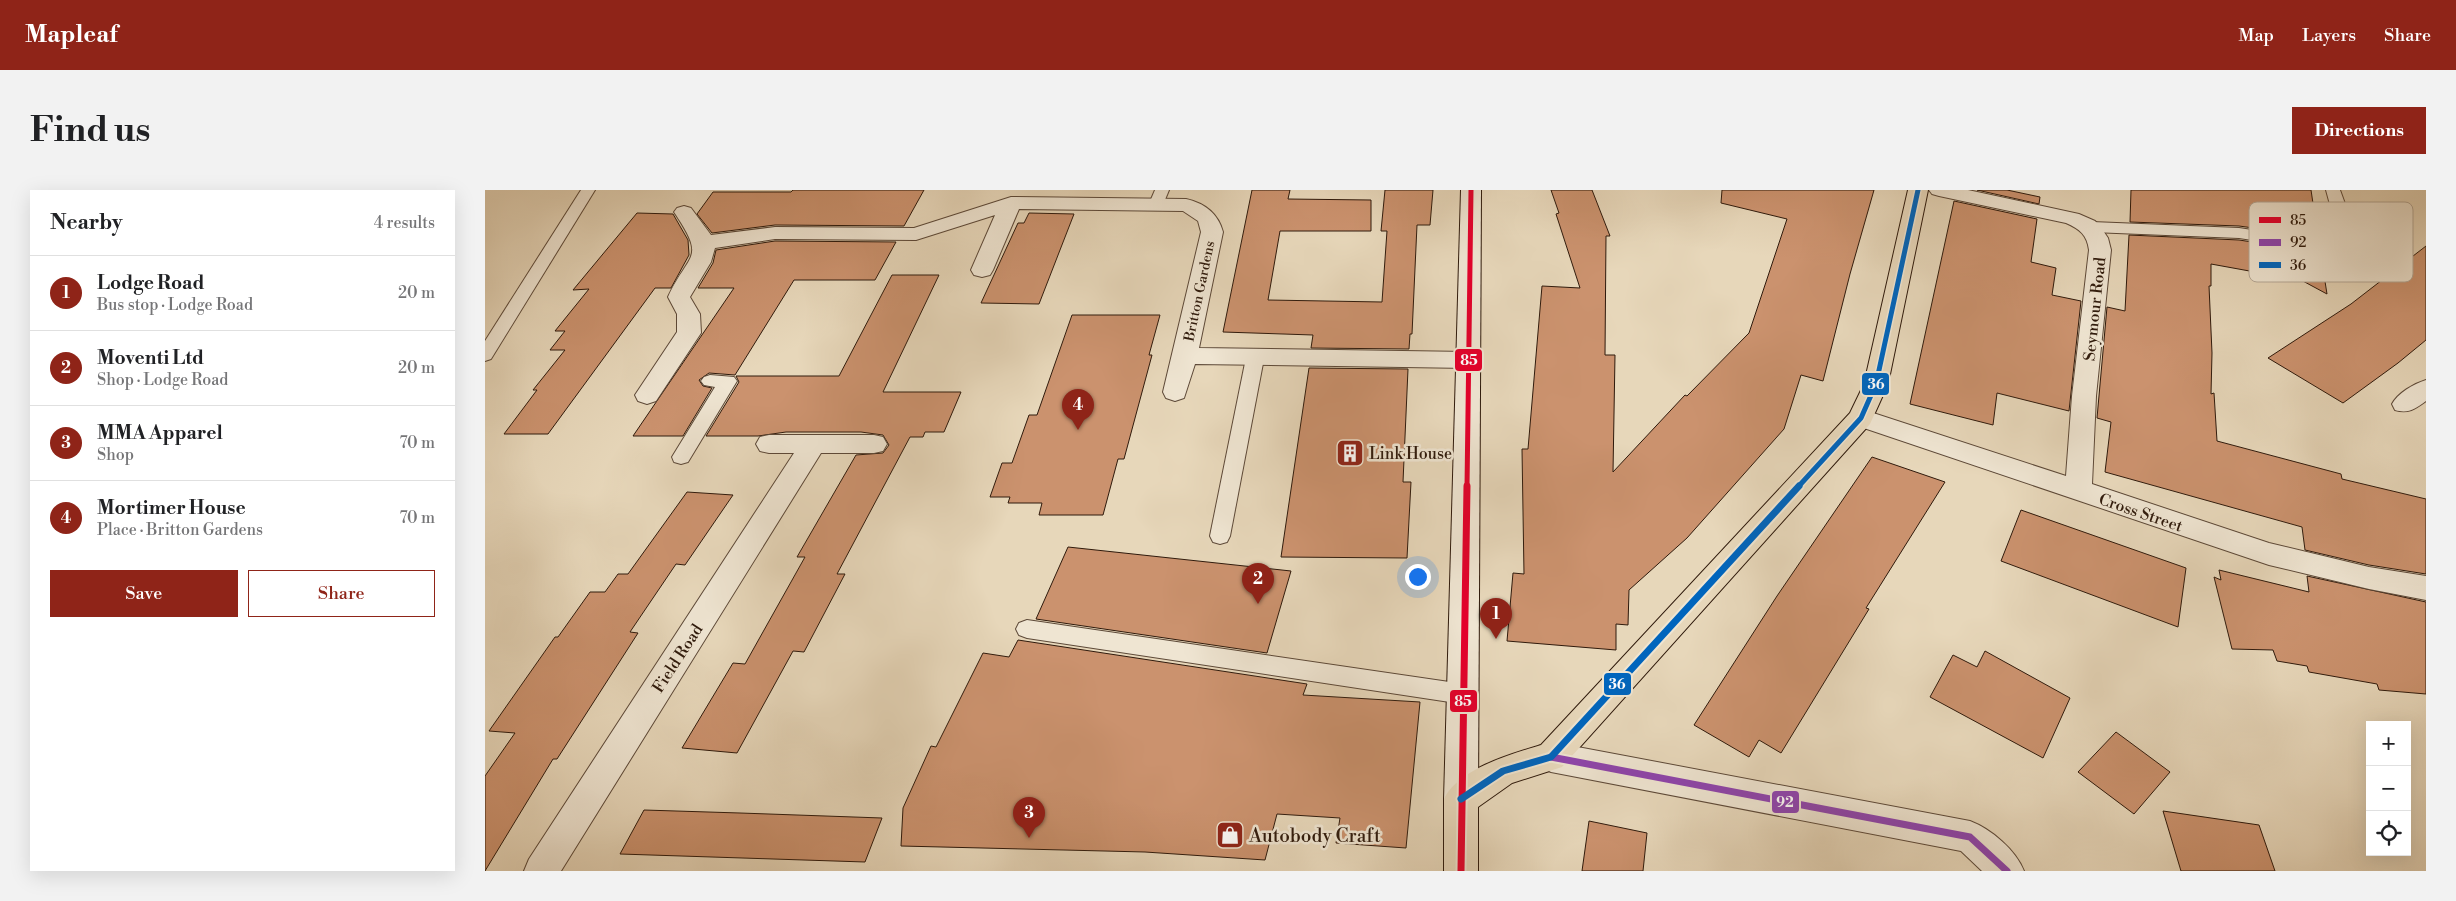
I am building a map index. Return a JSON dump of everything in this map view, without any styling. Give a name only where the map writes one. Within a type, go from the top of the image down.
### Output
[{"type":"main road","points":[[1461,871],[1461,799],[1503,771],[1551,757],[1861,418],[1876,384],[1917,190]]},
{"type":"street","points":[[1461,799],[1471,190]]},
{"type":"street","points":[[1939,190],[2072,218],[2092,227]]},
{"type":"street","name":"Britton Gardens","points":[[704,243],[775,233],[916,234],[1011,203],[1160,197],[1203,213],[1211,224],[1212,232],[1185,356],[1175,392]]},
{"type":"street","points":[[982,270],[1011,203]]},
{"type":"street","points":[[659,385],[689,333],[690,314],[679,297],[682,287],[703,258],[704,243],[684,212]]},
{"type":"street","name":"Seymour Road","points":[[2078,490],[2084,396],[2100,250],[2099,241],[2092,227]]},
{"type":"street","name":"Britton Gardens","points":[[1185,356],[1469,360]]},
{"type":"street","points":[[2404,404],[2426,389]]},
{"type":"street","name":"Cross Street","points":[[1861,418],[2078,490],[2213,538],[2269,554],[2369,578],[2426,588]]},
{"type":"street","points":[[769,444],[874,444]]},
{"type":"street","name":"Field Road","points":[[541,871],[814,444]]},
{"type":"street","points":[[1551,757],[1970,837],[2007,871]]},
{"type":"lane","points":[[485,355],[588,190]]},
{"type":"lane","points":[[2333,190],[2337,202]]},
{"type":"lane","points":[[2092,227],[2249,234]]},
{"type":"lane","points":[[1220,536],[1255,358]]},
{"type":"lane","points":[[681,457],[728,381],[710,381]]},
{"type":"lane","points":[[1027,629],[1463,694]]},
{"type":"building","points":[[793,190],[924,190],[904,226],[775,225],[712,233],[697,214],[713,192],[791,192]]},
{"type":"building","points":[[1252,190],[1290,190],[1288,199],[1371,200],[1371,231],[1280,231],[1268,300],[1382,302],[1387,231],[1381,231],[1385,190],[1433,190],[1430,225],[1417,225],[1412,334],[1410,334],[1409,349],[1311,348],[1313,335],[1223,332]]},
{"type":"building","points":[[1551,190],[1592,190],[1610,236],[1606,236],[1605,355],[1615,355],[1613,472],[1685,395],[1687,396],[1749,333],[1787,219],[1721,203],[1722,190],[1874,190],[1850,274],[1823,381],[1801,375],[1784,429],[1687,538],[1629,590],[1628,625],[1616,624],[1616,650],[1507,641],[1513,573],[1524,574],[1522,449],[1528,449],[1542,286],[1580,288],[1556,214],[1559,213]]},
{"type":"building","points":[[1977,190],[2007,190],[2040,197],[2039,204]]},
{"type":"building","points":[[2131,190],[2311,190],[2313,202],[2249,202],[2249,227],[2130,222]]},
{"type":"building","points":[[1954,201],[2037,219],[2031,262],[2056,268],[2052,295],[2081,301],[2069,411],[1997,393],[1993,425],[1910,404]]},
{"type":"building","points":[[637,213],[673,214],[688,240],[689,255],[671,288],[655,288],[548,434],[504,434],[537,390],[533,390],[565,350],[550,350],[565,331],[555,331],[589,289],[573,290]]},
{"type":"building","points":[[1029,213],[1074,214],[1039,304],[981,303],[1018,223],[1024,223]]},
{"type":"building","points":[[2129,235],[2249,242],[2249,271],[2211,264],[2211,286],[2209,286],[2212,353],[2211,394],[2214,393],[2217,441],[2341,474],[2342,479],[2426,499],[2426,574],[2369,565],[2305,550],[2302,527],[2105,472],[2111,422],[2097,418],[2107,307],[2125,311]]},
{"type":"building","points":[[775,241],[896,242],[875,280],[794,280],[735,375],[709,373],[699,380],[703,386],[712,388],[683,436],[633,436],[734,288],[698,288],[713,263],[716,250]]},
{"type":"building","points":[[2426,246],[2426,340],[2343,403],[2268,358],[2351,304],[2379,282],[2413,282],[2413,256]]},
{"type":"building","points":[[892,275],[939,275],[883,392],[961,392],[944,432],[925,432],[923,437],[910,437],[837,574],[845,574],[804,652],[793,651],[737,753],[682,748],[733,663],[745,664],[805,557],[797,557],[856,455],[883,453],[889,445],[883,435],[861,432],[786,432],[758,436],[706,436],[739,382],[736,376],[839,376]]},
{"type":"building","points":[[2305,282],[2325,282],[2327,294]]},
{"type":"building","points":[[1072,315],[1160,315],[1149,355],[1152,355],[1124,459],[1118,459],[1103,515],[1039,515],[1042,503],[1008,503],[1010,497],[990,497],[1002,463],[1012,463],[1029,415],[1037,415]]},
{"type":"building","name":"Link House","points":[[1309,368],[1408,369],[1403,482],[1411,482],[1407,558],[1281,557]]},
{"type":"building","points":[[1872,457],[1945,482],[1866,608],[1869,609],[1781,753],[1759,740],[1749,757],[1694,725],[1777,596]]},
{"type":"building","points":[[687,492],[733,495],[685,565],[676,564],[630,632],[638,633],[557,759],[553,759],[485,871],[485,776],[515,733],[489,731],[555,637],[558,637],[590,592],[605,592],[618,574],[628,574]]},
{"type":"building","points":[[2021,510],[2186,568],[2178,627],[2001,561]]},
{"type":"building","points":[[1068,547],[1291,571],[1267,653],[1036,619]]},
{"type":"building","points":[[2219,570],[2309,592],[2307,576],[2426,602],[2426,694],[2379,690],[2377,684],[2309,672],[2307,666],[2277,661],[2273,650],[2232,649],[2214,577],[2221,580]]},
{"type":"building","points":[[1018,640],[1307,684],[1303,695],[1420,702],[1406,848],[1336,843],[1340,818],[1277,814],[1265,860],[1145,852],[901,846],[903,808],[931,746],[936,747],[983,653],[1009,657]]},
{"type":"building","points":[[1985,651],[2070,698],[2043,758],[1930,697],[1953,655],[1977,667]]},
{"type":"building","points":[[2116,732],[2170,772],[2134,814],[2078,772]]},
{"type":"building","points":[[644,810],[882,818],[865,862],[620,854]]},
{"type":"building","points":[[2163,811],[2259,825],[2275,871],[2181,871]]},
{"type":"building","points":[[1589,821],[1647,833],[1643,871],[1582,871]]},
{"type":"transit line","name":"85","points":[[1461,871],[1471,190]]},
{"type":"transit line","name":"36","points":[[1461,799],[1503,771],[1551,757],[1861,418],[1876,384],[1918,190]]},
{"type":"transit line","name":"92","points":[[1551,757],[1970,837],[2007,871]]},
{"type":"place","name":"Mortimer House","points":[[1078,430]]},
{"type":"place","name":"Link House","points":[[1350,453]]},
{"type":"place","name":"Moventi Ltd","points":[[1258,604]]},
{"type":"place","name":"Lodge Road","points":[[1496,639]]},
{"type":"place","name":"Autobody Craft","points":[[1230,835]]},
{"type":"place","name":"MMA Apparel","points":[[1029,838]]}]
